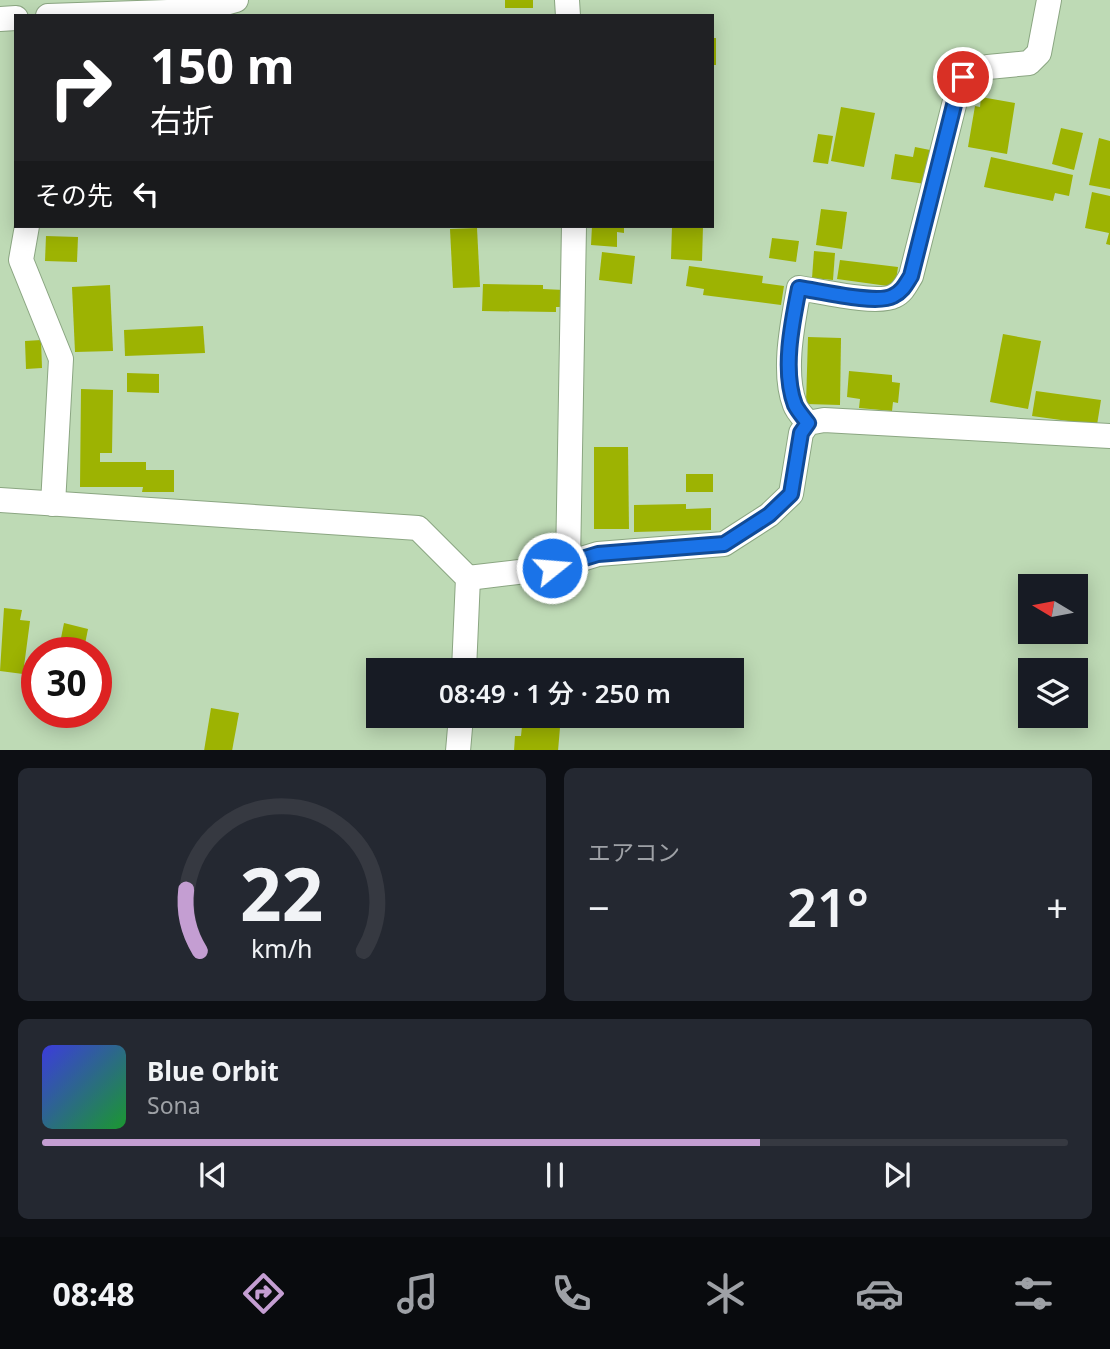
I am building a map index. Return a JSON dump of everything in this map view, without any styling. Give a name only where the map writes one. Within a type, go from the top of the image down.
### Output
[{"type":"street","points":[[108,14],[197,11],[236,0]]},
{"type":"street","points":[[808,423],[795,405],[790,369],[789,339],[799,288],[872,298],[890,298],[903,290],[911,276],[963,77],[988,66],[1029,63],[1039,53],[1049,0]]},
{"type":"street","points":[[27,228],[21,260],[61,359],[53,504]]},
{"type":"street","points":[[568,563],[568,393],[574,228]]},
{"type":"street","points":[[468,578],[568,563],[598,554],[724,544],[742,535],[791,494],[801,433],[808,423],[824,420],[1110,436]]},
{"type":"street","points":[[0,500],[418,528],[468,578],[465,658]]},
{"type":"street","points":[[458,750],[460,728]]},
{"type":"building","points":[[505,0],[533,0],[533,8],[505,8]]},
{"type":"building","points":[[714,38],[716,38],[714,65]]},
{"type":"building","points":[[981,97],[1015,103],[1007,154],[968,147],[975,106],[980,107]]},
{"type":"building","points":[[841,107],[875,113],[864,167],[831,161]]},
{"type":"building","points":[[1061,128],[1083,133],[1074,170],[1052,164]]},
{"type":"building","points":[[818,134],[833,136],[828,164],[813,162]]},
{"type":"building","points":[[1099,138],[1110,141],[1110,189],[1089,185]]},
{"type":"building","points":[[915,147],[930,150],[925,184],[891,179],[895,154],[913,157]]},
{"type":"building","points":[[991,157],[1073,175],[1069,196],[1055,193],[1053,201],[984,187]]},
{"type":"building","points":[[1092,192],[1110,196],[1110,245],[1106,244],[1109,233],[1085,228]]},
{"type":"building","points":[[821,209],[847,212],[842,249],[816,245]]},
{"type":"building","points":[[477,228],[480,287],[453,288],[450,229]]},
{"type":"building","points":[[592,228],[624,228],[624,233],[617,232],[617,247],[591,245]]},
{"type":"building","points":[[672,228],[703,228],[702,261],[671,259]]},
{"type":"building","points":[[46,236],[78,237],[77,262],[45,261]]},
{"type":"building","points":[[772,238],[799,241],[796,262],[769,258]]},
{"type":"building","points":[[814,251],[835,253],[833,280],[812,278]]},
{"type":"building","points":[[602,252],[635,256],[632,284],[599,280]]},
{"type":"building","points":[[840,260],[898,267],[895,287],[837,279]]},
{"type":"building","points":[[689,266],[763,276],[762,283],[784,286],[781,305],[703,295],[704,289],[686,286]]},
{"type":"building","points":[[483,284],[543,285],[543,289],[564,290],[563,307],[556,307],[556,312],[482,311]]},
{"type":"building","points":[[110,285],[113,351],[75,352],[72,287]]},
{"type":"building","points":[[203,326],[205,353],[125,356],[124,330]]},
{"type":"building","points":[[1003,334],[1041,341],[1028,409],[990,402]]},
{"type":"building","points":[[808,337],[841,338],[840,405],[806,404]]},
{"type":"building","points":[[41,340],[42,368],[26,369],[25,341]]},
{"type":"building","points":[[849,371],[892,375],[892,382],[900,383],[898,403],[893,402],[892,411],[859,408],[860,399],[847,397]]},
{"type":"building","points":[[127,373],[159,374],[159,393],[127,392]]},
{"type":"building","points":[[81,389],[113,390],[112,453],[100,453],[100,462],[146,462],[146,470],[174,470],[174,492],[142,492],[143,487],[80,487]]},
{"type":"building","points":[[1036,391],[1101,400],[1097,425],[1032,416]]},
{"type":"building","points":[[594,447],[628,447],[629,529],[594,529]]},
{"type":"building","points":[[686,474],[713,474],[713,492],[686,492]]},
{"type":"building","points":[[686,504],[686,509],[711,508],[711,530],[634,532],[634,505]]},
{"type":"building","points":[[4,608],[22,610],[20,620],[30,621],[28,637],[21,637],[21,674],[0,671]]},
{"type":"building","points":[[64,623],[88,629],[86,637],[61,637]]},
{"type":"building","points":[[211,708],[239,713],[232,750],[204,750]]},
{"type":"building","points":[[522,728],[560,728],[558,750],[514,750],[515,736],[521,736]]},
{"type":"route","points":[[552,568],[598,554],[724,544],[742,535],[769,515],[791,494],[801,433],[808,423],[795,405],[790,369],[789,339],[799,288],[872,298],[890,298],[903,290],[911,276],[963,77]]}]
